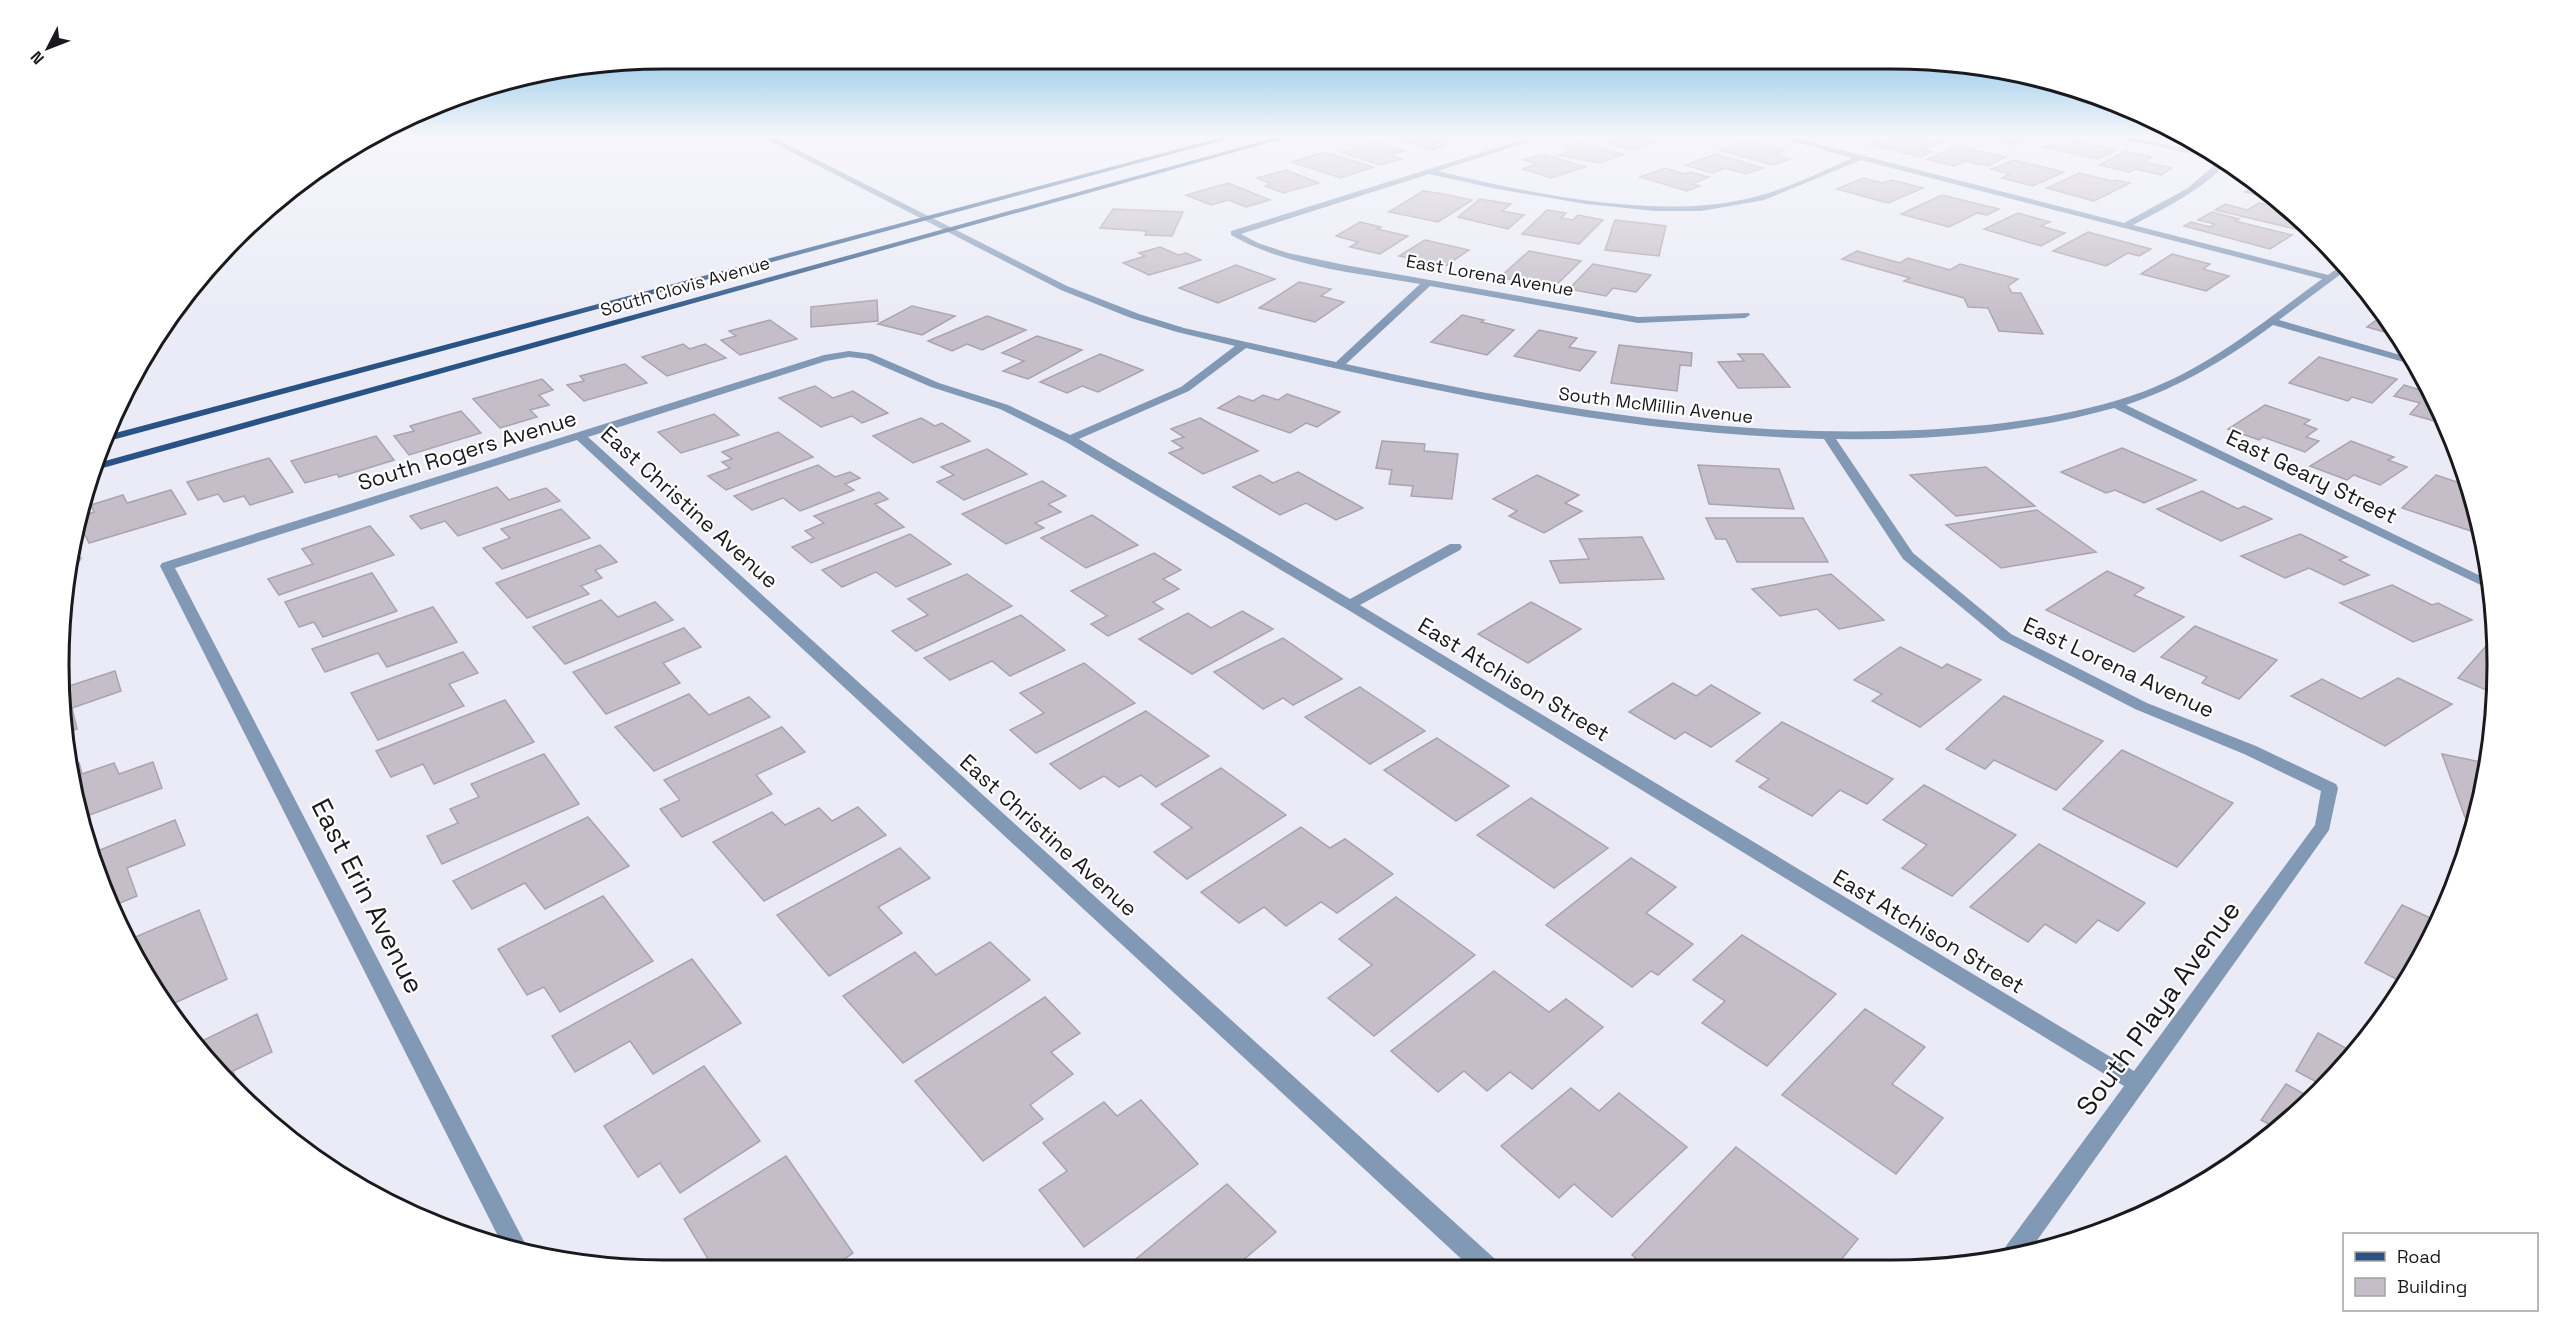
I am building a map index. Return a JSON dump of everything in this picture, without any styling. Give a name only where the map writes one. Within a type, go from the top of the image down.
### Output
[{"type":"main road","name":"South Clovis Avenue","points":[[114,437],[1000,199]]},
{"type":"main road","name":"South Clovis Avenue","points":[[104,465],[1060,199]]},
{"type":"street","name":"South McMillin Avenue","points":[[887,199],[1096,302],[1180,330],[1528,405],[1593,416],[1724,432],[1828,436],[1941,432],[2048,420],[2113,403],[2144,394],[2201,368],[2338,271]]},
{"type":"street","name":"East Lorena Avenue","points":[[1343,199],[1234,233],[1255,244],[1286,255],[1426,284],[1638,320],[1745,315]]},
{"type":"street","points":[[1571,199],[1655,208],[1692,208],[1723,206],[1754,199]]},
{"type":"street","points":[[2024,199],[2329,278]]},
{"type":"street","points":[[2126,225],[2176,199]]},
{"type":"street","points":[[1340,364],[1426,284]]},
{"type":"street","points":[[2270,321],[2402,359]]},
{"type":"street","points":[[1070,439],[1185,389],[1244,344]]},
{"type":"street","name":"East Atchison Street","points":[[849,354],[868,356],[935,385],[1004,407],[1070,439],[1350,605],[2137,1083]]},
{"type":"street","name":"South Rogers Avenue","points":[[167,566],[824,358],[849,354]]},
{"type":"street","name":"East Geary Street","points":[[2113,403],[2481,582]]},
{"type":"street","name":"East Christine Avenue","points":[[580,436],[1479,1260]]},
{"type":"street","name":"East Lorena Avenue","points":[[1828,436],[1908,556],[2006,637],[2140,706],[2250,750],[2330,788]]},
{"type":"street","points":[[1350,605],[1455,547]]},
{"type":"street","name":"East Erin Avenue","points":[[167,566],[512,1240]]},
{"type":"street","name":"South Playa Avenue","points":[[2020,1246],[2324,826],[2330,788]]},
{"type":"building","points":[[1196,199],[1270,200],[1246,207],[1229,200],[1211,205]]},
{"type":"building","points":[[1410,199],[1472,200],[1438,222],[1389,212]]},
{"type":"building","points":[[1480,199],[1511,204],[1502,211],[1524,215],[1508,229],[1458,217]]},
{"type":"building","points":[[1874,199],[1897,199],[1888,203]]},
{"type":"building","points":[[1933,199],[1958,199],[1999,209],[1987,215],[1977,213],[1949,227],[1901,214]]},
{"type":"building","points":[[2259,203],[2271,206],[2297,229],[2215,210],[2225,204],[2247,210]]},
{"type":"building","points":[[1113,209],[1183,212],[1172,236],[1145,235],[1147,231],[1100,228]]},
{"type":"building","points":[[1547,210],[1566,213],[1561,218],[1573,220],[1578,215],[1603,220],[1579,244],[1522,234]]},
{"type":"building","points":[[2212,212],[2239,219],[2235,221],[2292,235],[2270,249],[2184,226],[2191,222],[2210,227],[2215,224],[2198,220]]},
{"type":"building","points":[[2018,213],[2050,222],[2041,226],[2065,233],[2041,246],[1984,229]]},
{"type":"building","points":[[1615,220],[1666,226],[1659,256],[1605,250]]},
{"type":"building","points":[[1360,222],[1381,227],[1377,229],[1408,236],[1380,254],[1350,247],[1358,242],[1336,236]]},
{"type":"building","points":[[2088,232],[2151,249],[2139,256],[2128,253],[2106,266],[2053,251]]},
{"type":"building","points":[[1425,240],[1469,250],[1444,267],[1399,256]]},
{"type":"building","points":[[1160,247],[1178,255],[1186,253],[1201,260],[1149,275],[1123,263],[1145,256],[1139,253]]},
{"type":"building","points":[[1529,251],[1581,261],[1553,288],[1500,277]]},
{"type":"building","points":[[1857,251],[1900,263],[1908,258],[1950,270],[1960,264],[2018,279],[2008,286],[2012,293],[2021,293],[2043,334],[1999,331],[1988,308],[1968,307],[1964,298],[1904,281],[1910,278],[1842,259]]},
{"type":"building","points":[[2172,254],[2210,264],[2203,269],[2229,276],[2206,291],[2141,274]]},
{"type":"building","points":[[1593,264],[1651,275],[1636,292],[1613,288],[1606,296],[1569,289]]},
{"type":"building","points":[[1236,265],[1275,279],[1218,303],[1179,288]]},
{"type":"building","points":[[1299,282],[1331,289],[1321,296],[1344,302],[1315,322],[1259,308]]},
{"type":"building","points":[[877,300],[878,321],[811,327],[811,307]]},
{"type":"building","points":[[912,306],[955,316],[922,335],[878,324]]},
{"type":"building","points":[[1462,315],[1514,330],[1487,355],[1431,342]]},
{"type":"building","points":[[987,316],[1026,330],[982,350],[967,344],[952,351],[928,341]]},
{"type":"building","points":[[770,320],[797,339],[740,355],[721,340],[736,336],[729,331]]},
{"type":"building","points":[[2377,320],[2386,332],[2367,327]]},
{"type":"building","points":[[1539,330],[1577,338],[1569,347],[1596,352],[1580,371],[1514,356]]},
{"type":"building","points":[[1037,336],[1082,350],[1028,379],[1003,371],[1024,361],[1002,353]]},
{"type":"building","points":[[683,344],[690,349],[705,344],[726,358],[667,376],[642,357]]},
{"type":"building","points":[[1619,345],[1692,353],[1691,366],[1680,365],[1677,391],[1611,383]]},
{"type":"building","points":[[1100,354],[1143,370],[1098,392],[1082,386],[1067,393],[1040,382]]},
{"type":"building","points":[[1738,354],[1763,354],[1790,387],[1738,388],[1718,362],[1744,361]]},
{"type":"building","points":[[2319,357],[2397,379],[2372,403],[2352,397],[2348,401],[2289,383]]},
{"type":"building","points":[[625,364],[647,383],[584,401],[567,385],[584,381],[580,376]]},
{"type":"building","points":[[542,379],[553,390],[539,395],[549,405],[530,410],[537,417],[500,428],[473,399]]},
{"type":"building","points":[[2404,385],[2420,390],[2435,421],[2410,414],[2420,403],[2394,396]]},
{"type":"building","points":[[815,386],[833,398],[853,391],[888,413],[862,423],[852,416],[821,427],[779,398]]},
{"type":"building","points":[[1287,394],[1340,412],[1317,427],[1306,423],[1290,433],[1218,408],[1239,396],[1253,401],[1263,395],[1278,400]]},
{"type":"building","points":[[2265,405],[2310,420],[2304,424],[2317,429],[2306,437],[2319,441],[2305,452],[2263,437],[2259,440],[2228,429]]},
{"type":"building","points":[[461,411],[481,433],[409,455],[394,436],[414,431],[410,426]]},
{"type":"building","points":[[714,414],[739,435],[681,453],[658,432]]},
{"type":"building","points":[[921,418],[935,426],[942,423],[970,441],[913,463],[873,436]]},
{"type":"building","points":[[1200,418],[1258,451],[1203,474],[1169,453],[1183,448],[1172,441],[1184,437],[1171,429]]},
{"type":"building","points":[[778,432],[813,457],[726,490],[708,476],[730,468],[722,462],[732,459],[722,452]]},
{"type":"building","points":[[376,436],[394,460],[339,477],[337,474],[305,483],[291,461]]},
{"type":"building","points":[[1382,441],[1425,444],[1424,451],[1458,454],[1452,499],[1411,496],[1413,486],[1389,484],[1392,470],[1376,468]]},
{"type":"building","points":[[2351,441],[2394,457],[2388,460],[2407,467],[2380,485],[2354,475],[2347,480],[2310,466]]},
{"type":"building","points":[[2122,448],[2196,480],[2144,503],[2115,490],[2106,493],[2061,472]]},
{"type":"building","points":[[987,449],[1027,474],[964,500],[937,482],[954,475],[941,467]]},
{"type":"building","points":[[269,458],[293,492],[250,505],[244,496],[224,502],[218,494],[198,500],[187,482]]},
{"type":"building","points":[[818,465],[835,477],[850,472],[860,478],[845,484],[854,490],[800,511],[783,498],[752,510],[734,496]]},
{"type":"building","points":[[1698,465],[1779,469],[1794,509],[1709,504]]},
{"type":"building","points":[[1986,467],[2035,506],[1956,516],[1910,475]]},
{"type":"building","points":[[1298,472],[1363,508],[1336,520],[1306,503],[1280,515],[1233,487],[1260,475],[1273,483]]},
{"type":"building","points":[[1537,475],[1579,495],[1565,503],[1582,511],[1544,533],[1509,516],[1517,511],[1493,499]]},
{"type":"building","points":[[2436,475],[2458,482],[2472,531],[2402,508]]},
{"type":"building","points":[[1042,481],[1066,496],[1048,504],[1061,512],[1035,523],[1044,528],[1006,544],[962,514]]},
{"type":"building","points":[[497,487],[509,500],[546,488],[560,501],[458,536],[445,521],[421,529],[410,516]]},
{"type":"building","points":[[171,490],[186,514],[89,543],[84,532],[88,514],[94,512],[91,505],[123,495],[127,503]]},
{"type":"building","points":[[2202,491],[2238,509],[2244,506],[2272,519],[2221,541],[2157,509]]},
{"type":"building","points":[[879,492],[888,499],[875,504],[904,527],[811,563],[792,547],[814,538],[805,531],[824,523],[814,516]]},
{"type":"building","points":[[561,509],[590,538],[502,569],[483,548],[510,538],[501,529]]},
{"type":"building","points":[[2037,510],[2096,552],[2001,568],[1946,525]]},
{"type":"building","points":[[1092,515],[1138,545],[1086,568],[1041,538]]},
{"type":"building","points":[[1706,518],[1803,518],[1828,562],[1737,562],[1726,539],[1716,539]]},
{"type":"building","points":[[370,526],[394,555],[279,595],[268,579],[313,564],[302,549]]},
{"type":"building","points":[[910,534],[951,564],[896,587],[876,572],[842,587],[822,570]]},
{"type":"building","points":[[2300,534],[2347,557],[2339,560],[2369,575],[2344,585],[2309,568],[2285,578],[2241,556]]},
{"type":"building","points":[[1642,537],[1664,579],[1560,583],[1550,561],[1589,559],[1579,539]]},
{"type":"building","points":[[600,545],[617,562],[595,570],[602,578],[581,586],[589,594],[527,618],[496,583]]},
{"type":"building","points":[[1154,553],[1181,570],[1163,579],[1179,589],[1153,602],[1163,609],[1108,636],[1091,624],[1107,616],[1071,591]]},
{"type":"building","points":[[2107,571],[2144,588],[2134,595],[2184,617],[2134,652],[2046,610]]},
{"type":"building","points":[[372,573],[397,611],[323,637],[314,622],[299,627],[285,602]]},
{"type":"building","points":[[967,574],[1012,606],[916,651],[892,631],[928,615],[908,599]]},
{"type":"building","points":[[1831,574],[1884,620],[1839,629],[1817,609],[1780,616],[1752,589]]},
{"type":"building","points":[[2392,585],[2432,605],[2438,603],[2472,620],[2413,642],[2340,603]]},
{"type":"building","points":[[601,600],[618,617],[655,602],[673,620],[565,664],[533,627]]},
{"type":"building","points":[[1531,602],[1581,629],[1528,663],[1478,634]]},
{"type":"building","points":[[433,607],[457,642],[387,667],[378,653],[325,672],[312,649]]},
{"type":"building","points":[[1242,611],[1273,629],[1192,674],[1139,639],[1188,613],[1211,628]]},
{"type":"building","points":[[1021,615],[1065,650],[1010,676],[992,661],[950,680],[924,658]]},
{"type":"building","points":[[2195,626],[2277,660],[2239,699],[2202,683],[2207,677],[2161,657]]},
{"type":"building","points":[[684,628],[701,647],[663,663],[680,683],[606,714],[573,672]]},
{"type":"building","points":[[1283,638],[1342,679],[1293,705],[1283,698],[1263,709],[1214,672]]},
{"type":"building","points":[[2487,646],[2486,690],[2458,678]]},
{"type":"building","points":[[1900,647],[1942,668],[1947,664],[1981,680],[1920,727],[1872,701],[1882,694],[1854,680]]},
{"type":"building","points":[[463,652],[478,673],[449,684],[464,706],[378,740],[351,693]]},
{"type":"building","points":[[1084,663],[1135,703],[1036,753],[1010,730],[1044,713],[1020,693]]},
{"type":"building","points":[[115,671],[121,691],[72,708],[77,729],[73,730],[70,686]]},
{"type":"building","points":[[2398,678],[2452,704],[2385,746],[2291,696],[2322,679],[2361,699]]},
{"type":"building","points":[[1673,683],[1696,696],[1711,685],[1760,713],[1711,747],[1685,732],[1675,739],[1629,712]]},
{"type":"building","points":[[1360,687],[1425,731],[1370,764],[1305,717]]},
{"type":"building","points":[[689,694],[709,715],[749,697],[770,717],[654,771],[615,727]]},
{"type":"building","points":[[2004,696],[2103,741],[2056,790],[1994,760],[1985,769],[1946,749]]},
{"type":"building","points":[[505,700],[534,742],[434,784],[423,764],[391,777],[376,751]]},
{"type":"building","points":[[1146,711],[1209,756],[1156,787],[1141,775],[1119,787],[1104,776],[1080,789],[1050,764]]},
{"type":"building","points":[[1782,722],[1893,779],[1867,804],[1840,790],[1812,816],[1759,787],[1769,779],[1736,761]]},
{"type":"building","points":[[782,727],[805,752],[756,775],[772,794],[682,837],[660,809],[680,800],[664,780]]},
{"type":"building","points":[[1437,738],[1509,786],[1456,821],[1384,770]]},
{"type":"building","points":[[2122,750],[2233,803],[2177,867],[2063,809]]},
{"type":"building","points":[[544,754],[579,804],[442,864],[427,836],[458,823],[450,809],[479,797],[471,784]]},
{"type":"building","points":[[2442,754],[2479,762],[2467,818],[2465,817]]},
{"type":"building","points":[[153,762],[162,788],[88,816],[77,764],[82,774],[114,763],[119,774]]},
{"type":"building","points":[[1221,768],[1286,815],[1187,879],[1154,852],[1192,828],[1161,804]]},
{"type":"building","points":[[1924,785],[2016,835],[1952,896],[1902,868],[1927,845],[1883,820]]},
{"type":"building","points":[[1531,798],[1608,848],[1554,888],[1477,835]]},
{"type":"building","points":[[858,807],[886,835],[764,901],[713,842],[772,812],[785,825],[819,808],[832,821]]},
{"type":"building","points":[[588,817],[629,866],[545,909],[525,883],[472,909],[453,881]]},
{"type":"building","points":[[175,820],[185,845],[127,868],[137,896],[119,903],[99,850]]},
{"type":"building","points":[[1301,827],[1330,848],[1345,839],[1393,874],[1337,913],[1321,902],[1286,926],[1264,907],[1239,923],[1201,892]]},
{"type":"building","points":[[2039,844],[2145,903],[2118,931],[2098,920],[2076,943],[2045,924],[2028,942],[1970,907]]},
{"type":"building","points":[[900,848],[930,878],[878,907],[902,933],[829,976],[777,915]]},
{"type":"building","points":[[1631,858],[1676,887],[1646,913],[1693,944],[1658,975],[1651,971],[1632,987],[1546,925]]},
{"type":"building","points":[[603,896],[653,961],[560,1012],[544,987],[527,995],[498,949]]},
{"type":"building","points":[[1396,897],[1475,955],[1374,1036],[1328,998],[1372,965],[1339,939]]},
{"type":"building","points":[[2402,905],[2430,918],[2397,979],[2365,963]]},
{"type":"building","points":[[199,910],[227,979],[175,1003],[135,937]]},
{"type":"building","points":[[1742,935],[1836,994],[1767,1066],[1702,1023],[1725,1001],[1693,980]]},
{"type":"building","points":[[990,942],[1030,980],[903,1063],[843,996],[915,952],[936,975]]},
{"type":"building","points":[[692,959],[741,1023],[653,1074],[630,1041],[575,1072],[552,1036]]},
{"type":"building","points":[[1494,971],[1549,1012],[1566,999],[1603,1027],[1532,1089],[1510,1072],[1487,1091],[1464,1071],[1438,1092],[1391,1051]]},
{"type":"building","points":[[1045,997],[1080,1033],[1051,1052],[1073,1074],[1030,1105],[1043,1119],[983,1161],[915,1081]]},
{"type":"building","points":[[1865,1009],[1925,1047],[1892,1084],[1943,1118],[1896,1174],[1782,1095]]},
{"type":"building","points":[[257,1014],[272,1052],[233,1071],[236,1078],[203,1040]]},
{"type":"building","points":[[2318,1033],[2346,1048],[2317,1082],[2296,1071]]},
{"type":"building","points":[[704,1066],[760,1141],[680,1193],[660,1163],[638,1177],[604,1126]]},
{"type":"building","points":[[2286,1084],[2304,1094],[2269,1124],[2261,1120]]},
{"type":"building","points":[[1571,1088],[1599,1111],[1619,1093],[1687,1147],[1612,1217],[1574,1184],[1559,1198],[1501,1146]]},
{"type":"building","points":[[1141,1100],[1198,1164],[1084,1247],[1039,1190],[1067,1171],[1043,1143],[1104,1102],[1117,1116]]},
{"type":"building","points":[[1736,1147],[1858,1239],[1841,1260],[1638,1260],[1632,1255]]},
{"type":"building","points":[[786,1156],[853,1253],[843,1260],[709,1260],[684,1219]]},
{"type":"building","points":[[1227,1184],[1276,1232],[1243,1260],[1135,1260]]}]
